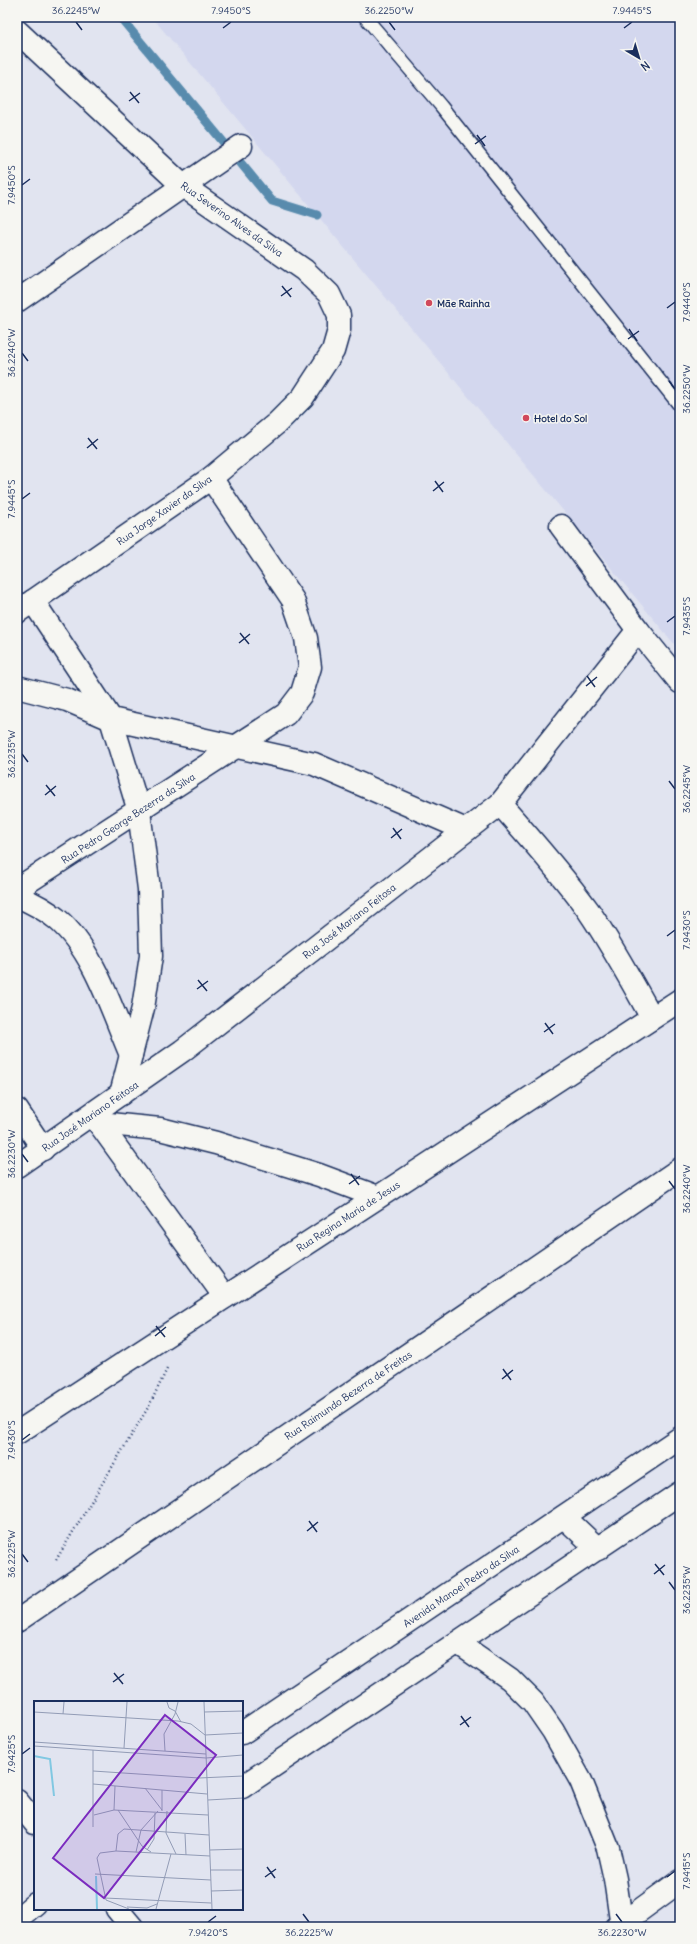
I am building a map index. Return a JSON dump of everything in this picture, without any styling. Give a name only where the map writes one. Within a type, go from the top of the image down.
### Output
[{"type":"street","name":"Rua Severino Alves da Silva","points":[[17,31],[184,185],[304,270],[329,294],[339,315],[339,330],[333,352],[303,397]]},
{"type":"street","points":[[17,301],[241,146]]},
{"type":"street","name":"Rua Jorge Xavier da Silva","points":[[25,606],[211,478],[277,423],[303,397]]},
{"type":"street","name":"Rua Pedro George Bezerra da Silva","points":[[17,889],[286,714],[302,693],[310,667],[306,638],[293,600],[211,478]]},
{"type":"street","points":[[561,526],[638,630],[680,682]]},
{"type":"street","points":[[25,606],[111,719],[139,811],[149,889],[151,956],[143,1008],[121,1094]]},
{"type":"street","name":"Rua José Mariano Feitosa","points":[[17,1166],[43,1149],[96,1119],[121,1094],[182,1051],[500,804],[638,630]]},
{"type":"street","points":[[17,687],[67,700],[111,719],[314,764],[466,830]]},
{"type":"street","points":[[500,804],[557,869],[588,910],[612,947],[652,1018]]},
{"type":"street","points":[[17,896],[37,906],[57,919],[73,937],[94,969],[131,1055]]},
{"type":"street","name":"Rua Regina Maria de Jesus","points":[[17,1432],[680,1000]]},
{"type":"street","points":[[17,1110],[43,1149]]},
{"type":"street","points":[[96,1119],[160,1129],[216,1143],[319,1175],[378,1197]]},
{"type":"street","points":[[96,1119],[225,1297]]},
{"type":"street","name":"Rua Raimundo Bezerra de Freitas","points":[[17,1620],[680,1169]]},
{"type":"street","name":"Avenida Manoel Pedro da Silva","points":[[243,1732],[680,1438]]},
{"type":"street","points":[[243,1786],[680,1493]]},
{"type":"street","points":[[564,1517],[598,1549]]},
{"type":"street","points":[[458,1643],[510,1679],[533,1702],[553,1731],[581,1781],[608,1848],[616,1879],[620,1926]]},
{"type":"street","points":[[17,1801],[34,1821]]},
{"type":"street","points":[[620,1926],[680,1882]]},
{"type":"street","points":[[17,1919],[34,1905]]},
{"type":"street","points":[[118,1910],[132,1927]]},
{"type":"lane","points":[[365,17],[441,106],[680,406]]},
{"type":"path","points":[[52,1567],[149,1406],[169,1366]]},
{"type":"shaded area","points":[[152,17],[680,17],[680,651],[317,215]]},
{"type":"waterway","points":[[120,17],[272,201],[317,215]]},
{"type":"place","name":"Mãe Rainha","points":[[429,303]]},
{"type":"place","name":"Hotel do Sol","points":[[526,418]]}]
